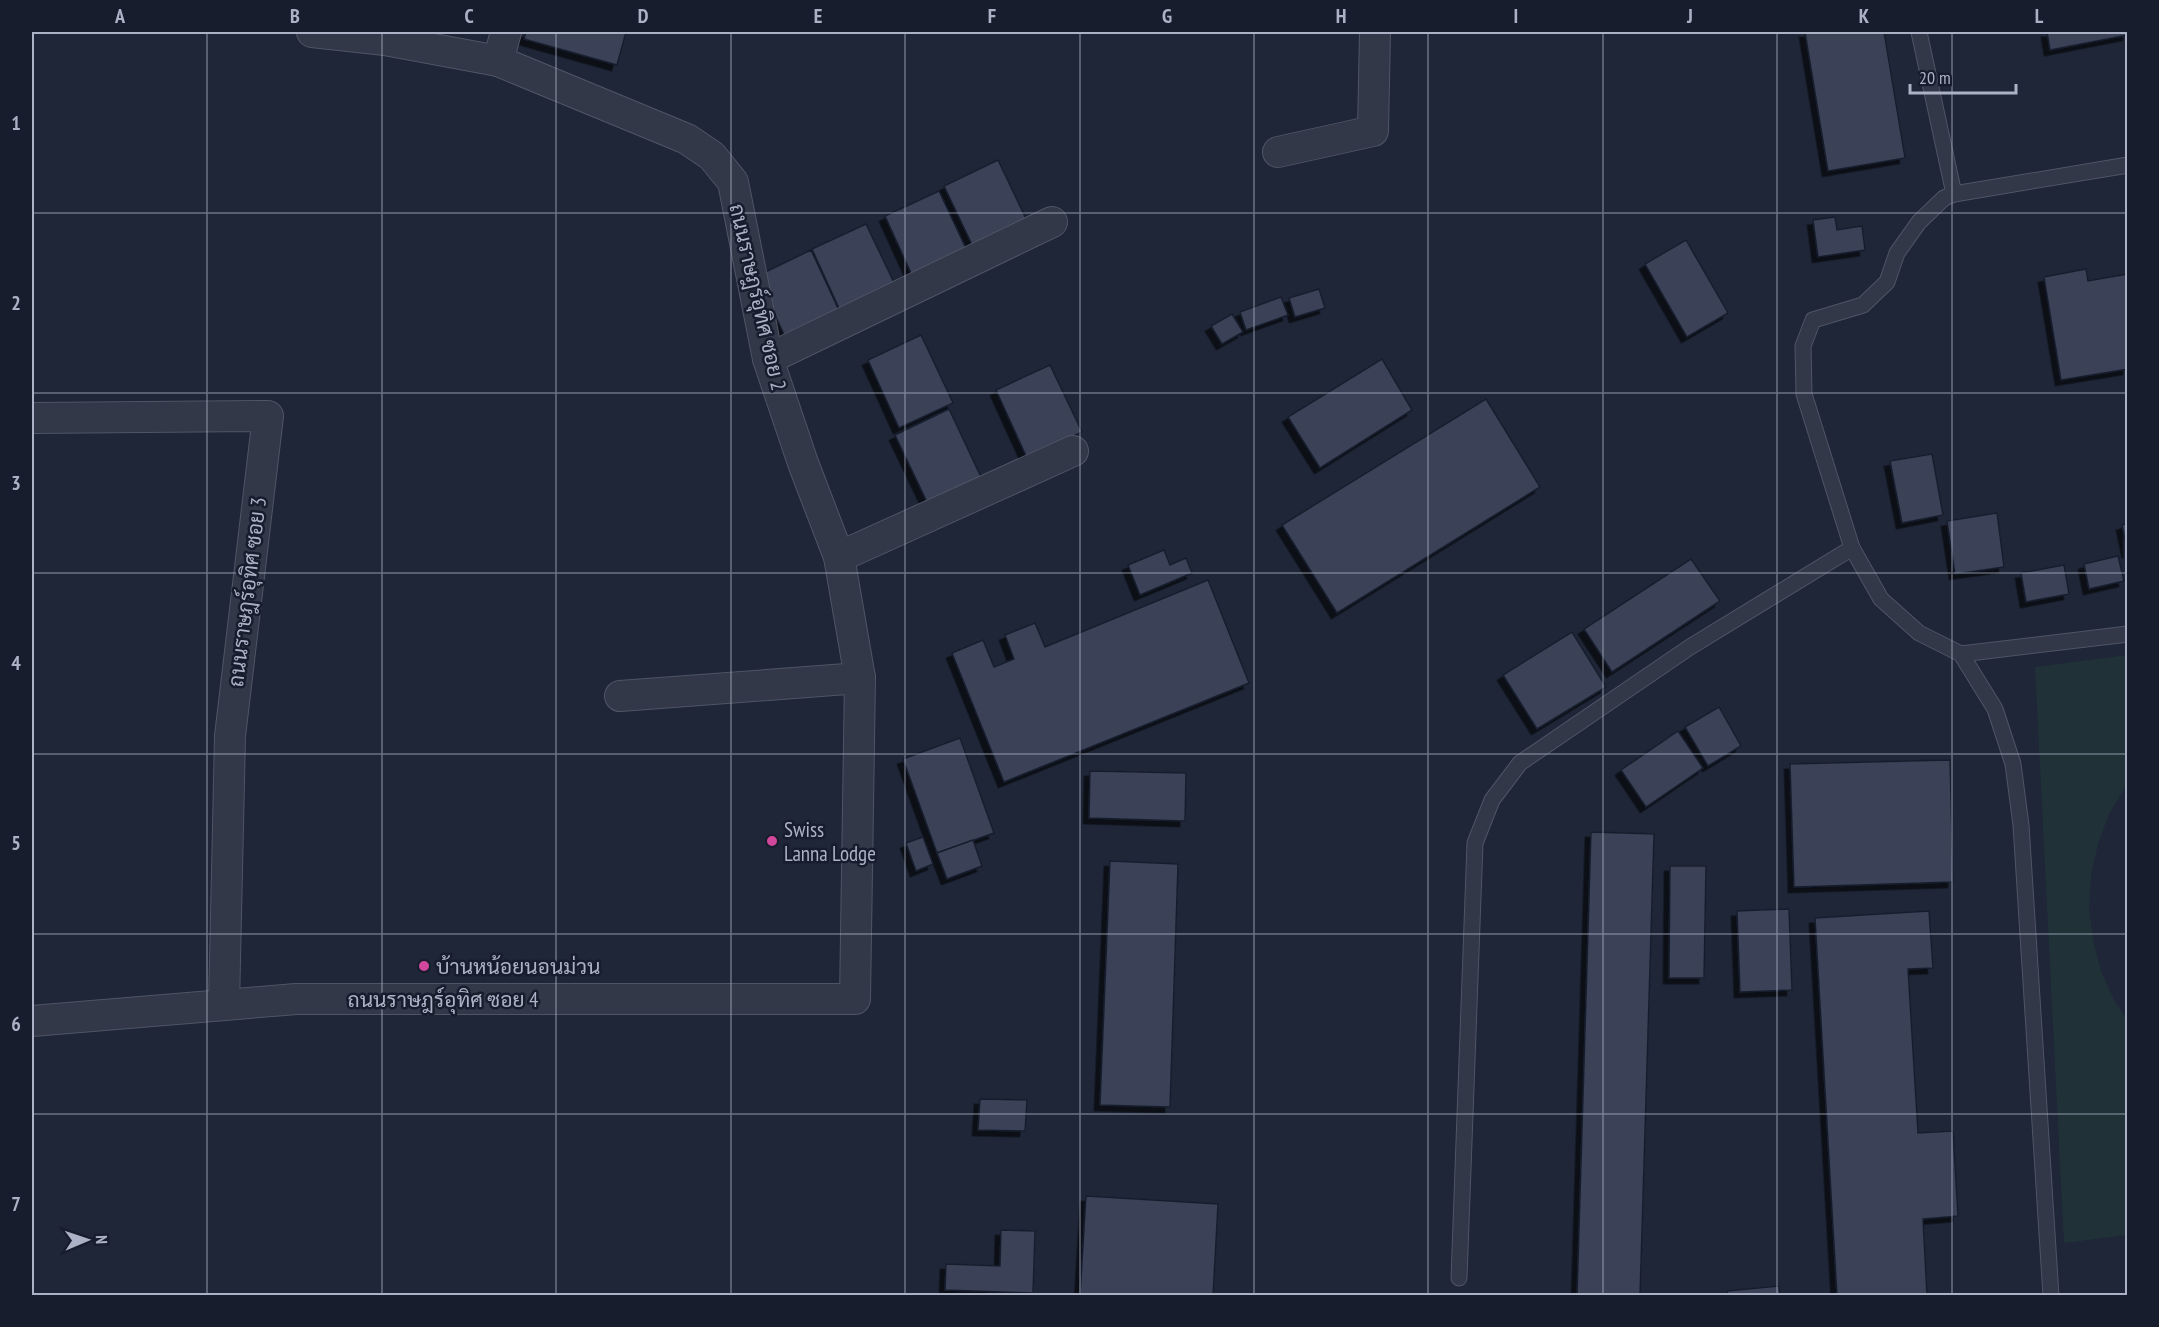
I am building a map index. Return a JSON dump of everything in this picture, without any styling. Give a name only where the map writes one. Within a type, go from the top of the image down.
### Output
[{"type":"street","name":"ถนนราษฎร์อุทิศ ซอย 2","points":[[312,32],[385,40],[498,61],[687,139],[712,156],[733,182],[768,359],[803,463],[839,557],[860,678],[855,999]]},
{"type":"street","points":[[498,61],[506,32]]},
{"type":"street","points":[[1278,152],[1372,131],[1375,32]]},
{"type":"street","points":[[768,359],[1052,222]]},
{"type":"street","name":"ถนนราษฎร์อุทิศ ซอย 3","points":[[32,418],[268,416],[230,736],[224,1005]]},
{"type":"street","points":[[839,557],[1073,451]]},
{"type":"street","points":[[620,696],[860,678]]},
{"type":"street","name":"ถนนราษฎร์อุทิศ ซอย 4","points":[[32,1021],[296,999],[855,999]]},
{"type":"lane","points":[[1919,32],[1954,194]]},
{"type":"lane","points":[[2051,1296],[2021,825],[2013,764],[1995,709],[1961,654],[1919,633],[1881,599],[1852,548],[1804,394],[1803,346],[1813,320],[1863,305],[1887,282],[1897,253],[1919,222],[1944,198],[1954,194],[2127,165]]},
{"type":"lane","points":[[1459,1278],[1475,843],[1492,800],[1520,763],[1690,646],[1852,548]]},
{"type":"lane","points":[[1961,654],[2127,634]]},
{"type":"shaded area","points":[[2127,655],[2127,784],[2109,814],[2098,844],[2091,876],[2089,908],[2093,940],[2101,971],[2114,1000],[2127,1020],[2127,1235],[2064,1243],[2035,667]]},
{"type":"building","points":[[526,32],[626,32],[617,65],[524,39]]},
{"type":"building","points":[[1805,32],[1884,32],[1905,158],[1828,171]]},
{"type":"building","points":[[2047,32],[2128,32],[2128,35],[2050,50]]},
{"type":"building","points":[[998,160],[1030,227],[976,253],[944,186]]},
{"type":"building","points":[[939,191],[971,259],[916,284],[885,216]]},
{"type":"building","points":[[1835,217],[1837,230],[1862,226],[1865,250],[1818,257],[1813,220]]},
{"type":"building","points":[[866,224],[898,291],[843,317],[812,249]]},
{"type":"building","points":[[1686,240],[1728,313],[1687,337],[1645,264]]},
{"type":"building","points":[[811,250],[842,317],[788,343],[757,276]]},
{"type":"building","points":[[2086,269],[2088,281],[2128,274],[2128,369],[2061,380],[2044,277]]},
{"type":"building","points":[[1319,289],[1325,308],[1295,317],[1289,298]]},
{"type":"building","points":[[1281,297],[1288,315],[1246,330],[1240,312]]},
{"type":"building","points":[[1232,314],[1243,332],[1222,344],[1211,326]]},
{"type":"building","points":[[921,335],[953,403],[899,428],[868,360]]},
{"type":"building","points":[[1382,359],[1412,410],[1320,468],[1288,417]]},
{"type":"building","points":[[1050,365],[1082,432],[1027,458],[996,390]]},
{"type":"building","points":[[1486,399],[1540,487],[1337,613],[1282,525]]},
{"type":"building","points":[[949,409],[981,477],[927,502],[895,435]]},
{"type":"building","points":[[1932,454],[1943,515],[1902,523],[1890,461]]},
{"type":"building","points":[[1997,513],[2004,567],[1955,574],[1947,521]]},
{"type":"building","points":[[2128,523],[2128,553],[2122,525]]},
{"type":"building","points":[[1164,550],[1170,565],[1186,558],[1192,573],[1140,595],[1128,565]]},
{"type":"building","points":[[2118,556],[2124,581],[2089,589],[2084,564]]},
{"type":"building","points":[[1691,559],[1720,601],[1612,672],[1584,629]]},
{"type":"building","points":[[2064,565],[2069,594],[2026,602],[2021,573]]},
{"type":"building","points":[[1208,580],[1249,683],[1004,782],[952,653],[983,640],[994,667],[1014,659],[1005,635],[1035,623],[1045,647]]},
{"type":"building","points":[[1572,632],[1606,687],[1537,729],[1503,675]]},
{"type":"building","points":[[1719,707],[1741,746],[1708,766],[1685,727]]},
{"type":"building","points":[[1678,731],[1703,768],[1646,807],[1621,770]]},
{"type":"building","points":[[960,738],[994,833],[937,853],[903,759]]},
{"type":"building","points":[[1950,760],[1953,882],[1794,887],[1790,764]]},
{"type":"building","points":[[1090,771],[1186,773],[1185,821],[1089,818]]},
{"type":"building","points":[[1591,832],[1654,834],[1640,1296],[1577,1296]]},
{"type":"building","points":[[923,837],[933,864],[916,871],[906,843]]},
{"type":"building","points":[[973,840],[982,866],[947,879],[937,853]]},
{"type":"building","points":[[1110,861],[1178,864],[1170,1107],[1100,1105]]},
{"type":"building","points":[[1670,866],[1706,866],[1704,978],[1669,978]]},
{"type":"building","points":[[1789,909],[1792,990],[1740,992],[1737,911]]},
{"type":"building","points":[[1929,911],[1933,968],[1908,969],[1918,1133],[1953,1131],[1958,1216],[1923,1219],[1927,1296],[1837,1296],[1815,918]]},
{"type":"building","points":[[980,1099],[1027,1100],[1025,1131],[978,1130]]},
{"type":"building","points":[[1086,1196],[1218,1204],[1213,1296],[1080,1296]]},
{"type":"building","points":[[1001,1230],[1035,1231],[1033,1293],[945,1290],[946,1264],[1000,1266]]},
{"type":"building","points":[[1779,1286],[1780,1296],[1728,1296],[1727,1291]]},
{"type":"place","name":"Swiss Lanna Lodge","points":[[772,841]]},
{"type":"place","name":"บ้านหน้อยนอนม่วน","points":[[424,966]]}]
